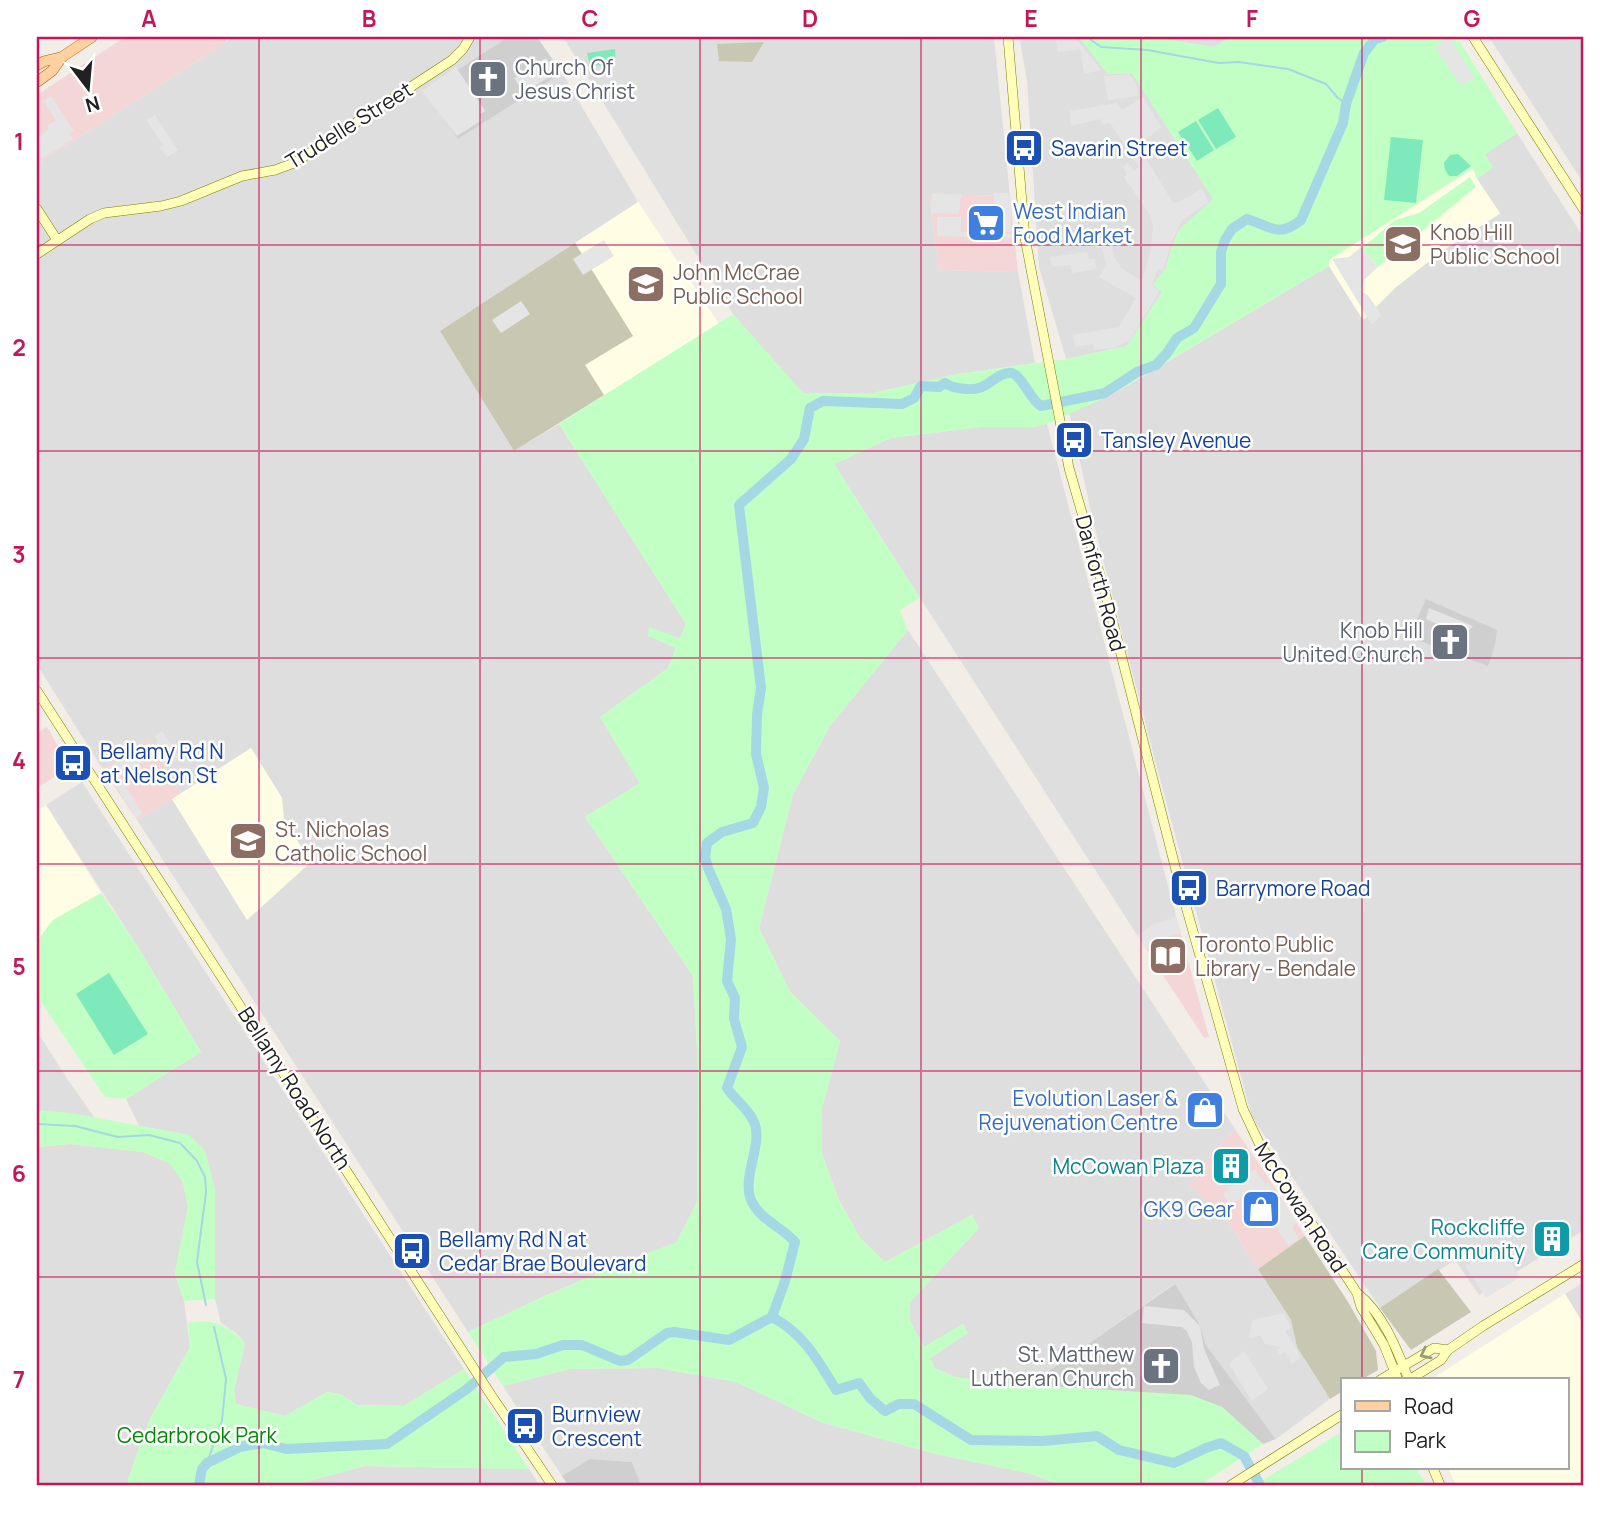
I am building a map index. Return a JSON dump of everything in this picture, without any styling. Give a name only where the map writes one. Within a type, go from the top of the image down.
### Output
[{"type":"main road","points":[[37,65],[62,57],[92,37]]},
{"type":"main road","name":"Trudelle Street","points":[[57,240],[104,213],[181,201],[242,176],[275,170],[293,163],[452,60],[470,37]]},
{"type":"main road","name":"Danforth Road","points":[[1008,37],[1025,238],[1069,468],[1111,613],[1168,843],[1246,1119]]},
{"type":"main road","points":[[1473,37],[1584,209]]},
{"type":"main road","points":[[37,82],[52,71],[62,57]]},
{"type":"main road","points":[[37,209],[57,240],[37,254]]},
{"type":"main road","name":"Bellamy Road North","points":[[37,691],[491,1395],[552,1485]]},
{"type":"main road","name":"McCowan Road","points":[[1246,1119],[1357,1293],[1361,1307],[1399,1372]]},
{"type":"main road","points":[[1412,1378],[1441,1360],[1448,1350],[1584,1264]]},
{"type":"main road","points":[[1399,1372],[1434,1348],[1448,1350]]},
{"type":"main road","points":[[1232,1484],[1341,1415]]},
{"type":"shaded area","points":[[125,37],[223,37],[227,42],[37,164],[37,95]]},
{"type":"shaded area","points":[[231,37],[508,37],[425,91],[458,139],[562,73],[638,202],[440,331],[514,451],[559,424],[686,624],[680,638],[649,636],[676,648],[668,668],[600,717],[640,783],[585,817],[693,976],[698,1068],[697,1202],[676,1243],[547,1295],[468,1332],[137,820],[172,799],[247,919],[310,862],[284,820],[282,798],[251,748],[181,794],[148,739],[102,768],[37,665],[37,164]]},
{"type":"shaded area","points":[[508,37],[537,37],[562,73],[458,139],[425,91]]},
{"type":"shaded area","points":[[563,37],[994,37],[1010,196],[929,194],[939,270],[1018,272],[1035,363],[958,374],[873,393],[802,393],[733,314]]},
{"type":"shaded area","points":[[1019,37],[1079,37],[1108,74],[1132,73],[1214,199],[1179,230],[1166,268],[1153,285],[1162,292],[1127,346],[1066,359],[1039,267],[1027,80]]},
{"type":"shaded area","points":[[1055,37],[1075,37],[1101,70],[1084,74],[1080,49],[1058,52]]},
{"type":"shaded area","points":[[1151,37],[1232,37],[1214,47]]},
{"type":"shaded area","points":[[1489,37],[1584,37],[1584,184]]},
{"type":"shaded area","points":[[1449,38],[1475,78],[1461,86],[1435,47]]},
{"type":"shaded area","points":[[764,42],[752,62],[719,61],[717,44]]},
{"type":"shaded area","points":[[546,58],[555,73],[524,93],[514,78]]},
{"type":"shaded area","points":[[456,67],[485,111],[479,115],[482,120],[457,136],[422,91]]},
{"type":"shaded area","points":[[1130,74],[1137,85],[1138,96],[1108,100],[1104,76]]},
{"type":"shaded area","points":[[51,96],[74,131],[70,134],[73,139],[37,162],[37,150],[41,147],[37,133],[40,136],[49,129],[47,126],[56,120],[43,101]]},
{"type":"shaded area","points":[[1143,97],[1161,127],[1138,146],[1174,204],[1202,189],[1209,202],[1182,220],[1170,246],[1163,271],[1158,269],[1152,285],[1159,292],[1130,340],[1114,348],[1094,350],[1093,344],[1075,347],[1073,335],[1119,327],[1136,298],[1099,277],[1107,264],[1101,248],[1096,248],[1095,239],[1111,238],[1114,256],[1121,268],[1142,281],[1151,250],[1153,226],[1150,215],[1124,177],[1127,174],[1123,167],[1128,162],[1134,171],[1139,167],[1110,123],[1102,124],[1100,119],[1071,126],[1070,111],[1117,103],[1122,110]]},
{"type":"shaded area","points":[[155,115],[178,150],[167,157],[160,147],[163,145],[146,120]]},
{"type":"shaded area","points":[[1517,133],[1584,238],[1584,1230],[1479,1295],[1455,1260],[1380,1308],[1252,1117],[1094,525],[1068,407],[1110,396],[1329,266],[1363,320],[1395,288],[1442,251],[1500,214],[1477,179],[1493,167],[1485,154]]},
{"type":"shaded area","name":"Knob Hill Public School","points":[[1474,168],[1477,179],[1500,213],[1442,251],[1395,288],[1363,320],[1329,266],[1328,260]]},
{"type":"shaded area","points":[[932,193],[961,195],[959,214],[931,213]]},
{"type":"shaded area","points":[[994,193],[1010,193],[1011,232],[995,232]]},
{"type":"shaded area","points":[[929,194],[1010,196],[1018,272],[939,270]]},
{"type":"shaded area","name":"John McCrae Public School","points":[[638,202],[719,324],[604,395],[584,365],[633,336],[575,243]]},
{"type":"shaded area","points":[[937,217],[961,217],[961,232],[1012,234],[1012,238],[937,236]]},
{"type":"shaded area","points":[[604,240],[614,256],[583,275],[573,259]]},
{"type":"shaded area","points":[[575,243],[633,336],[585,365],[604,395],[514,451],[440,331]]},
{"type":"shaded area","points":[[1361,247],[1378,267],[1363,281],[1362,292],[1368,295],[1381,315],[1372,325],[1332,259],[1349,257]]},
{"type":"shaded area","points":[[1087,252],[1089,259],[1095,259],[1096,269],[1072,273],[1071,265],[1052,267],[1050,257]]},
{"type":"shaded area","points":[[521,301],[530,314],[501,333],[492,320]]},
{"type":"shaded area","points":[[1047,424],[1176,916],[1154,924],[1137,935],[834,464],[891,438],[981,427],[1033,427]]},
{"type":"shaded area","points":[[1426,599],[1497,630],[1488,666],[1409,637]]},
{"type":"shaded area","points":[[1429,608],[1473,626],[1464,636],[1426,619]]},
{"type":"shaded area","points":[[908,630],[1235,1129],[1212,1153],[1189,1186],[1220,1210],[1291,1320],[1297,1347],[1330,1399],[1276,1439],[1206,1345],[1200,1325],[1174,1284],[1028,1385],[955,1377],[935,1368],[929,1359],[967,1333],[963,1324],[924,1347],[910,1321],[910,1302],[979,1228],[972,1215],[885,1262],[860,1238],[838,1198],[822,1153],[822,1108],[840,1041],[790,992],[759,928],[793,794],[830,726]]},
{"type":"shaded area","points":[[47,727],[70,767],[37,788],[37,733]]},
{"type":"shaded area","points":[[162,731],[180,758],[168,765],[155,744],[158,742],[155,736]]},
{"type":"shaded area","points":[[148,739],[181,794],[137,820],[102,768]]},
{"type":"shaded area","points":[[148,743],[155,755],[120,777],[143,814],[136,818],[105,769]]},
{"type":"shaded area","name":"St. Nicholas Catholic School","points":[[251,748],[282,798],[284,820],[311,862],[247,920],[172,799]]},
{"type":"shaded area","points":[[82,782],[464,1369],[404,1406],[357,1405],[340,1394],[327,1392],[285,1416],[236,1404],[234,1390],[245,1343],[221,1323],[215,1299],[215,1189],[189,1135],[139,1126],[126,1099],[201,1052],[138,947],[46,805]]},
{"type":"shaded area","points":[[46,805],[101,893],[53,920],[37,941],[37,811]]},
{"type":"shaded area","points":[[1176,916],[1209,1037],[1204,1038],[1137,935],[1154,924]]},
{"type":"shaded area","points":[[1176,917],[1181,933],[1162,939],[1146,949],[1137,935],[1155,924]]},
{"type":"shaded area","points":[[37,1031],[68,1080],[95,1118],[37,1110]]},
{"type":"shaded area","points":[[1235,1129],[1305,1236],[1258,1269],[1220,1210],[1189,1186],[1212,1153]]},
{"type":"shaded area","points":[[70,1144],[143,1152],[170,1163],[183,1182],[188,1207],[175,1274],[184,1301],[190,1347],[149,1421],[128,1485],[37,1485],[37,1147]]},
{"type":"shaded area","points":[[1255,1169],[1265,1184],[1269,1182],[1297,1223],[1292,1227],[1299,1239],[1288,1246],[1252,1191],[1230,1205],[1223,1194],[1229,1190],[1227,1188]]},
{"type":"shaded area","points":[[1305,1236],[1376,1351],[1378,1370],[1364,1378],[1341,1378],[1341,1392],[1330,1399],[1297,1347],[1291,1320],[1258,1269]]},
{"type":"shaded area","points":[[1488,1249],[1503,1250],[1520,1277],[1486,1298],[1465,1266]]},
{"type":"shaded area","points":[[1438,1269],[1471,1312],[1411,1350],[1380,1308]]},
{"type":"shaded area","points":[[1584,1282],[1584,1325],[1565,1294]]},
{"type":"shaded area","points":[[1175,1284],[1200,1325],[1206,1345],[1276,1439],[1263,1444],[1222,1407],[1028,1385]]},
{"type":"shaded area","points":[[1565,1294],[1584,1325],[1584,1485],[1456,1485],[1449,1470],[1568,1470],[1568,1378],[1433,1378]]},
{"type":"shaded area","points":[[1144,1306],[1184,1310],[1200,1326],[1204,1349],[1220,1385],[1209,1390],[1201,1383],[1194,1367],[1192,1342],[1186,1330],[1181,1327],[1142,1323]]},
{"type":"shaded area","points":[[1284,1313],[1291,1328],[1285,1331],[1301,1357],[1292,1364],[1285,1352],[1280,1355],[1277,1350],[1281,1347],[1265,1344],[1260,1336],[1249,1338],[1252,1320]]},
{"type":"shaded area","points":[[1244,1351],[1268,1389],[1252,1401],[1229,1364]]},
{"type":"shaded area","points":[[658,1368],[737,1382],[821,1422],[936,1454],[1028,1473],[1061,1485],[641,1485],[632,1462],[591,1459],[562,1476],[503,1386],[569,1369]]},
{"type":"shaded area","points":[[590,1459],[632,1462],[641,1485],[568,1485],[562,1476]]},
{"type":"shaded area","points":[[364,1466],[529,1469],[539,1485],[295,1485]]},
{"type":"green space","points":[[1079,37],[1151,37],[1214,47],[1232,37],[1457,37],[1517,133],[1485,154],[1493,167],[1477,179],[1473,168],[1329,260],[1329,266],[1109,396],[1047,424],[1033,427],[981,427],[891,438],[834,464],[920,598],[900,610],[908,630],[830,726],[793,794],[759,928],[790,992],[840,1041],[822,1108],[822,1153],[838,1198],[860,1238],[885,1262],[972,1215],[979,1228],[910,1302],[910,1321],[924,1347],[963,1324],[968,1333],[930,1358],[935,1368],[955,1377],[1028,1385],[1191,1395],[1222,1407],[1263,1444],[1200,1485],[1061,1485],[1028,1473],[936,1454],[821,1422],[736,1382],[658,1368],[569,1369],[503,1386],[468,1332],[545,1296],[676,1243],[697,1202],[698,1068],[693,976],[585,817],[640,783],[600,717],[668,668],[676,648],[648,636],[649,627],[680,638],[686,624],[559,424],[733,314],[803,393],[873,393],[958,374],[1066,359],[1127,346],[1162,292],[1153,285],[1166,268],[1179,230],[1213,199],[1132,73],[1108,74]]},
{"type":"green space","points":[[615,49],[616,64],[590,66],[587,53]]},
{"type":"green space","points":[[1218,108],[1236,137],[1216,149],[1198,120]]},
{"type":"green space","points":[[1196,121],[1214,150],[1197,161],[1178,132]]},
{"type":"green space","points":[[1391,137],[1423,140],[1416,203],[1384,200]]},
{"type":"green space","points":[[1458,154],[1471,166],[1457,176],[1449,176],[1444,163],[1450,155]]},
{"type":"green space","points":[[1470,177],[1476,187],[1378,267],[1362,248],[1395,220],[1419,213]]},
{"type":"green space","points":[[101,893],[138,947],[201,1052],[126,1099],[105,1097],[37,996],[37,941],[53,920]]},
{"type":"green space","points":[[109,973],[148,1034],[114,1055],[76,994]]},
{"type":"green space","points":[[37,1110],[71,1113],[189,1135],[205,1151],[215,1189],[215,1299],[184,1301],[175,1274],[188,1207],[183,1182],[170,1164],[143,1152],[70,1144],[37,1147]]},
{"type":"green space","name":"Cedarbrook Park","points":[[204,1321],[227,1328],[245,1343],[234,1390],[236,1404],[285,1416],[327,1392],[340,1394],[357,1405],[404,1406],[464,1369],[529,1469],[364,1466],[295,1485],[128,1485],[149,1421],[190,1347],[188,1323]]},
{"type":"green space","points":[[1341,1432],[1341,1470],[1416,1470],[1427,1485],[1255,1485]]},
{"type":"waterway","points":[[1087,37],[1101,47],[1147,50],[1219,63],[1239,62],[1288,69],[1326,84],[1346,104]]},
{"type":"waterway","points":[[772,1317],[795,1242],[761,1214],[749,1193],[756,1131],[748,1112],[727,1088],[742,1047],[734,1019],[735,998],[727,981],[731,939],[726,909],[705,857],[707,843],[722,832],[753,823],[761,807],[764,788],[756,754],[761,688],[739,505],[791,459],[804,439],[810,408],[823,401],[902,404],[914,398],[921,386],[939,387],[945,383],[958,388],[978,388],[1000,375],[1012,373],[1041,406],[1105,393],[1137,372],[1156,365],[1177,338],[1194,328],[1221,284],[1221,252],[1232,229],[1247,219],[1280,230],[1301,220],[1343,123],[1346,104],[1364,53],[1375,39],[1383,37]]},
{"type":"waterway","points":[[37,1124],[75,1126],[118,1137],[149,1135],[180,1143],[197,1161],[205,1177],[206,1192],[197,1262],[206,1305]]},
{"type":"waterway","points":[[772,1317],[801,1339],[836,1390],[859,1383],[870,1398],[885,1411],[899,1404],[914,1404],[971,1440],[1043,1441],[1097,1436],[1119,1450],[1174,1463],[1221,1443],[1244,1456],[1260,1485]]},
{"type":"waterway","points":[[199,1485],[202,1469],[207,1463],[240,1447],[263,1443],[286,1449],[387,1444],[467,1389],[504,1357],[536,1354],[563,1345],[582,1345],[620,1361],[628,1360],[667,1333],[729,1340],[772,1317]]},
{"type":"waterway","points":[[207,1463],[222,1421],[226,1379],[214,1327]]},
{"type":"place","name":"Church Of Jesus Christ","points":[[488,79]]},
{"type":"place","name":"Savarin Street","points":[[1024,148]]},
{"type":"place","name":"West Indian Food Market","points":[[986,223]]},
{"type":"place","name":"Knob Hill Public School","points":[[1403,244]]},
{"type":"place","name":"John McCrae Public School","points":[[646,284]]},
{"type":"place","name":"Tansley Avenue","points":[[1074,440]]},
{"type":"place","name":"Knob Hill United Church","points":[[1450,642]]},
{"type":"place","name":"Bellamy Rd N at Nelson St","points":[[73,763]]},
{"type":"place","name":"St. Nicholas Catholic School","points":[[248,841]]},
{"type":"place","name":"Barrymore Road","points":[[1189,888]]},
{"type":"place","name":"Toronto Public Library - Bendale","points":[[1168,956]]},
{"type":"place","name":"Evolution Laser & Rejuvenation Centre","points":[[1205,1110]]},
{"type":"place","name":"McCowan Plaza","points":[[1231,1166]]},
{"type":"place","name":"GK9 Gear","points":[[1261,1209]]},
{"type":"place","name":"Rockcliffe Care Community","points":[[1552,1239]]},
{"type":"place","name":"Bellamy Rd N at Cedar Brae Boulevard","points":[[412,1251]]},
{"type":"place","name":"St. Matthew Lutheran Church","points":[[1161,1366]]},
{"type":"place","name":"Burnview Crescent","points":[[525,1426]]}]
